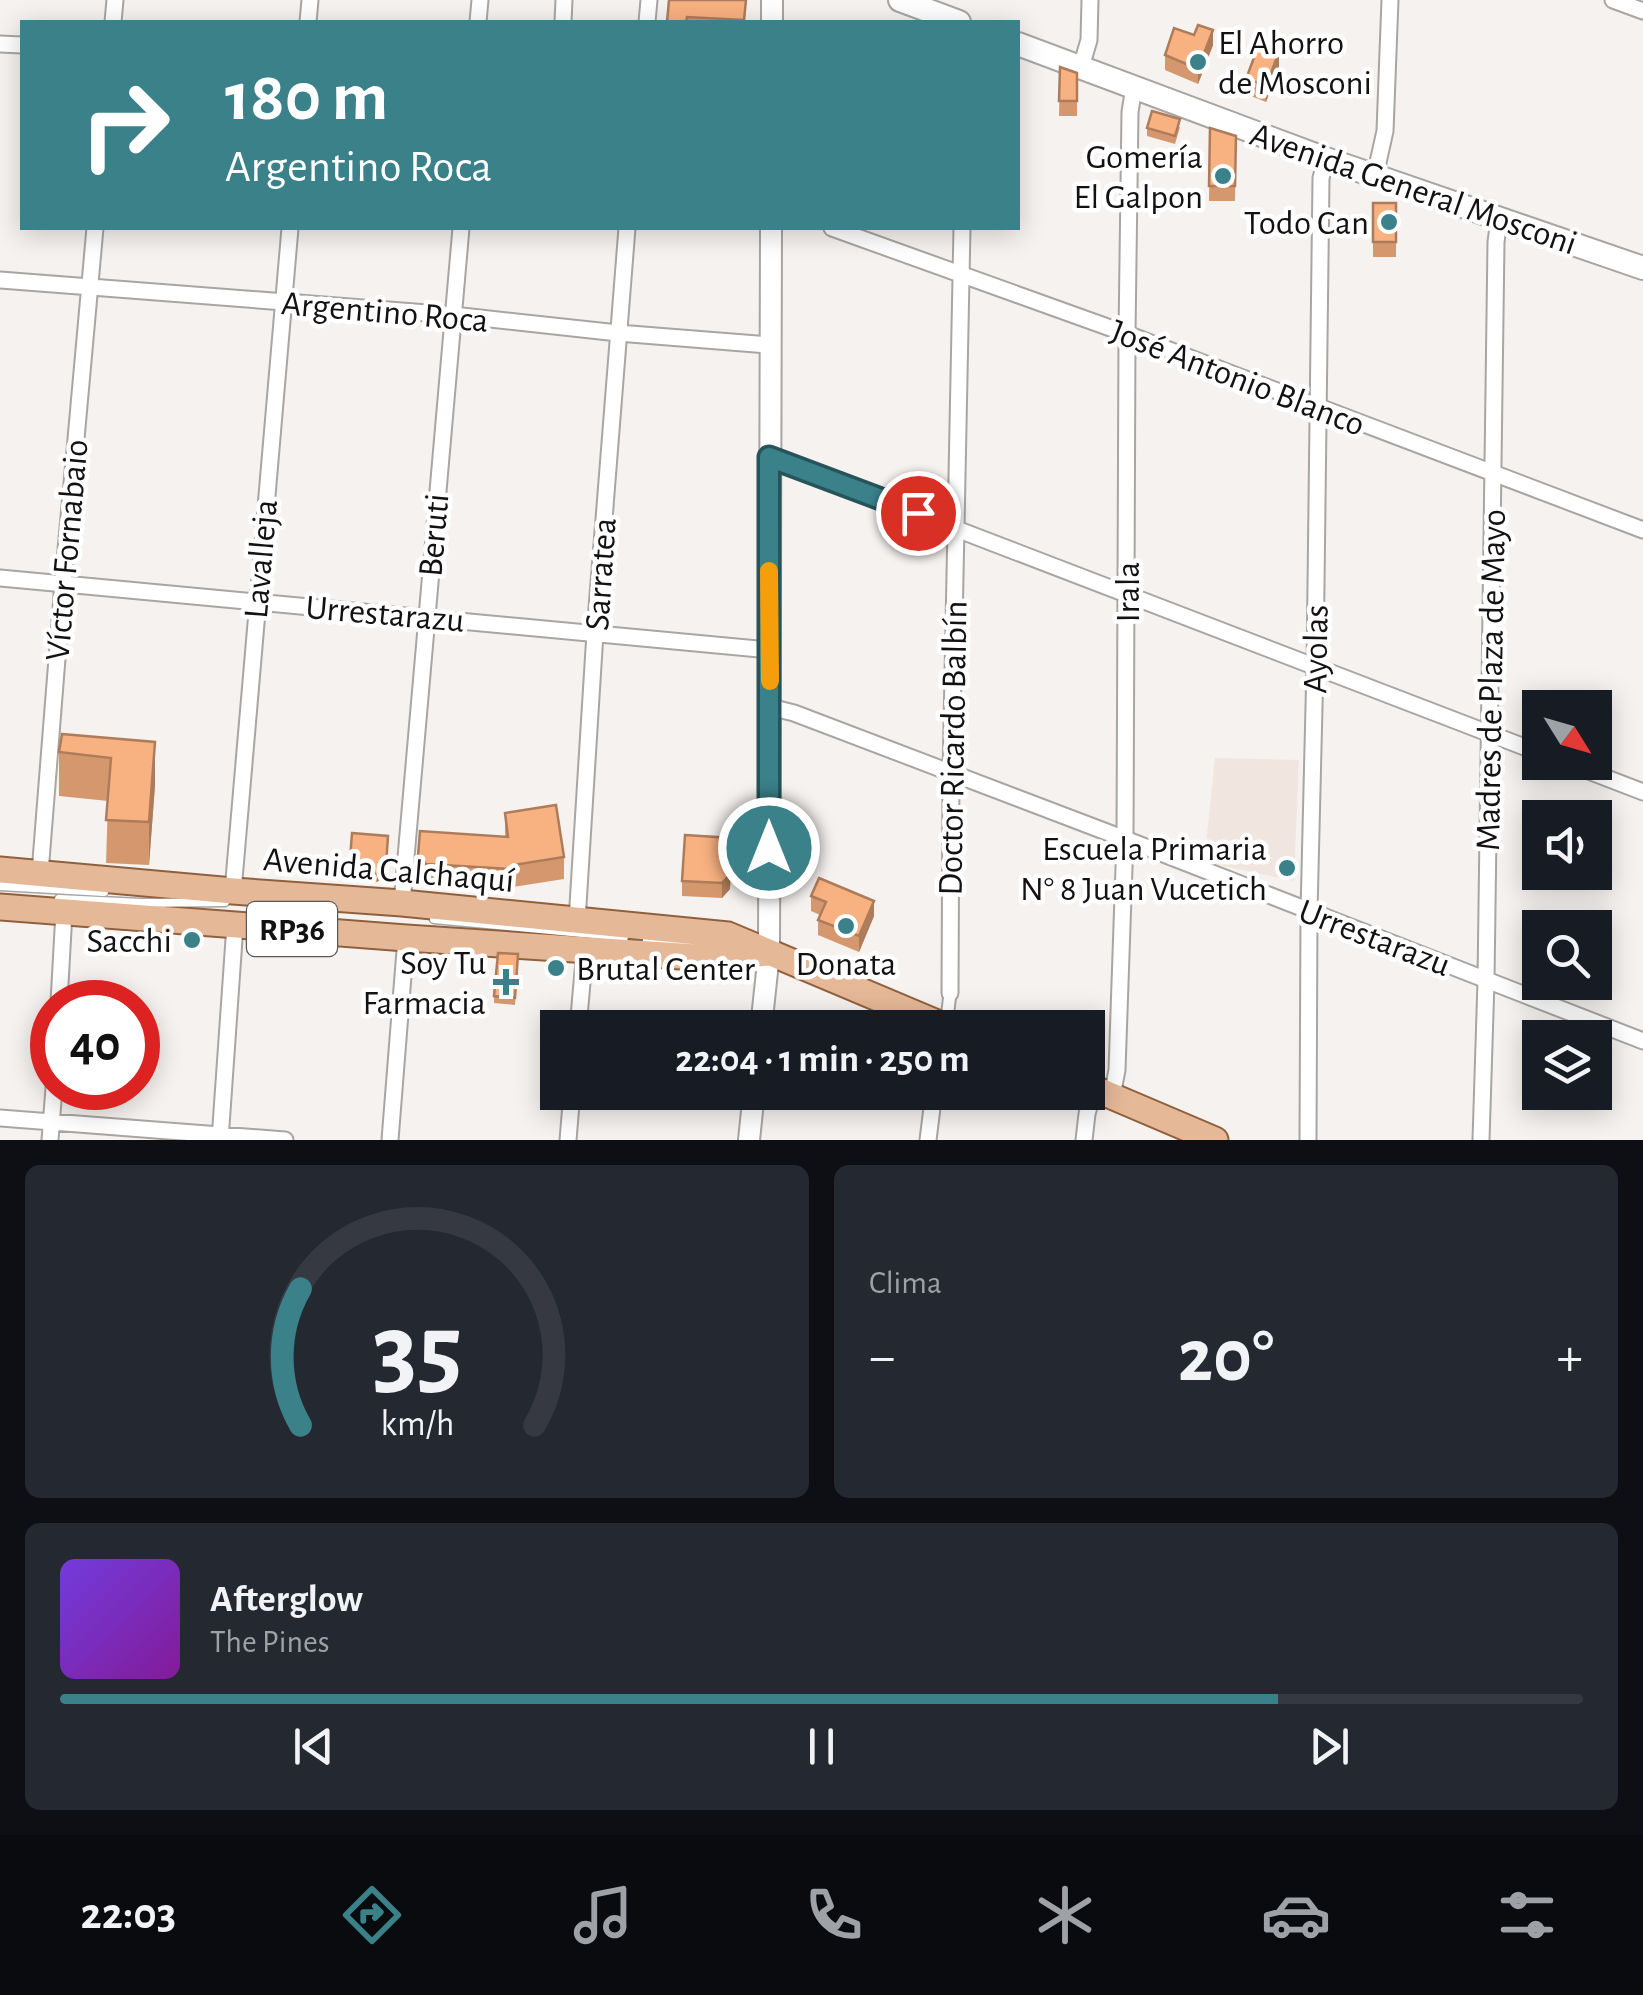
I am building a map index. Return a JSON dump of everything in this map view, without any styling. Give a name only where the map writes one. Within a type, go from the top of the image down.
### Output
[{"type":"main road","points":[[900,0],[954,20]]},
{"type":"main road","name":"Avenida General Mosconi","points":[[1020,45],[1326,159],[1643,268]]},
{"type":"main road","name":"Avenida Calchaquí","points":[[0,870],[235,905],[410,920],[577,921],[728,935],[908,1010]]},
{"type":"main road","name":"Avenida Calchaquí","points":[[0,907],[64,912],[235,905],[410,920],[584,949],[711,958],[769,953]]},
{"type":"main road","points":[[1105,1093],[1215,1140]]},
{"type":"street","points":[[1081,67],[1089,40],[1090,0]]},
{"type":"street","points":[[1375,176],[1385,132],[1390,0]]},
{"type":"street","points":[[1613,0],[1643,11]]},
{"type":"street","name":"Irala","points":[[1105,1083],[1117,1070],[1126,839],[1127,334],[1130,112],[1134,87]]},
{"type":"street","name":"Ayolas","points":[[1308,1140],[1321,178],[1326,159]]},
{"type":"street","name":"Madres de Plaza de Mayo","points":[[1481,1140],[1496,242],[1500,220]]},
{"type":"street","name":"Víctor Fornabaio","points":[[40,873],[95,230]]},
{"type":"street","name":"Lavalleja","points":[[220,1137],[256,602],[290,230]]},
{"type":"street","name":"Beruti","points":[[390,1140],[410,920],[426,617],[461,230]]},
{"type":"street","name":"Sarratea","points":[[577,921],[627,230]]},
{"type":"street","points":[[763,1010],[769,953],[771,230]]},
{"type":"street","name":"José Antonio Blanco","points":[[838,230],[1127,334],[1643,530]]},
{"type":"street","name":"Doctor Ricardo Balbín","points":[[948,1010],[962,230]]},
{"type":"street","name":"Argentino Roca","points":[[0,280],[453,315],[770,345]]},
{"type":"street","points":[[769,457],[1522,746]]},
{"type":"street","name":"Urrestarazu","points":[[0,578],[769,650]]},
{"type":"street","name":"Urrestarazu","points":[[770,706],[1126,839],[1643,1041]]},
{"type":"street","points":[[1612,780],[1643,792]]},
{"type":"street","points":[[59,980],[64,912]]},
{"type":"street","points":[[579,1010],[584,949]]},
{"type":"street","points":[[50,1140],[53,1110]]},
{"type":"street","points":[[568,1140],[570,1110]]},
{"type":"street","points":[[749,1140],[752,1110]]},
{"type":"street","points":[[928,1140],[932,1110]]},
{"type":"street","name":"Irala","points":[[1084,1140],[1089,1110]]},
{"type":"street","points":[[0,1118],[285,1140]]},
{"type":"lane","points":[[0,886],[235,905]]},
{"type":"lane","points":[[0,896],[279,904]]},
{"type":"lane","points":[[410,920],[769,953]]},
{"type":"shaded area","points":[[1215,758],[1299,760],[1294,881],[1204,862]]},
{"type":"building","points":[[669,0],[746,0],[744,20],[667,20]]},
{"type":"building","points":[[1198,25],[1213,30],[1198,69],[1165,55],[1174,28],[1194,35]]},
{"type":"building","points":[[1259,44],[1279,52],[1266,86],[1246,79]]},
{"type":"building","points":[[1060,67],[1077,73],[1077,101],[1059,101]]},
{"type":"building","points":[[1152,111],[1180,119],[1175,136],[1147,128]]},
{"type":"building","name":"Gomería El Galpon","points":[[1210,128],[1236,136],[1235,186],[1209,186]]},
{"type":"building","points":[[1373,203],[1396,203],[1396,242],[1373,242]]},
{"type":"building","points":[[62,734],[155,742],[149,822],[106,820],[111,758],[59,752]]},
{"type":"building","points":[[556,805],[564,857],[513,865],[512,869],[426,864],[418,856],[420,831],[508,837],[505,813]]},
{"type":"building","points":[[352,833],[388,836],[386,866],[377,874],[349,873]]},
{"type":"building","points":[[685,835],[732,838],[730,874],[722,883],[682,881]]},
{"type":"building","points":[[819,878],[874,901],[859,936],[818,920],[826,902],[811,896]]},
{"type":"building","name":"Soy Tu Farmacia","points":[[498,953],[518,954],[515,998],[494,996]]},
{"type":"slow traffic","points":[[769,571],[770,681]]},
{"type":"place","name":"El Ahorro de Mosconi","points":[[1198,62]]},
{"type":"place","name":"Gomería El Galpon","points":[[1223,176]]},
{"type":"place","name":"Todo Can","points":[[1389,222]]},
{"type":"place","name":"Escuela Primaria N° 8 Juan Vucetich","points":[[1287,868]]},
{"type":"place","name":"Donata","points":[[846,926]]},
{"type":"place","name":"Sacchi","points":[[192,940]]},
{"type":"place","name":"Brutal Center","points":[[556,968]]},
{"type":"place","name":"Soy Tu Farmacia","points":[[506,982]]},
{"type":"route","points":[[769,848],[769,457],[918,513]]}]
